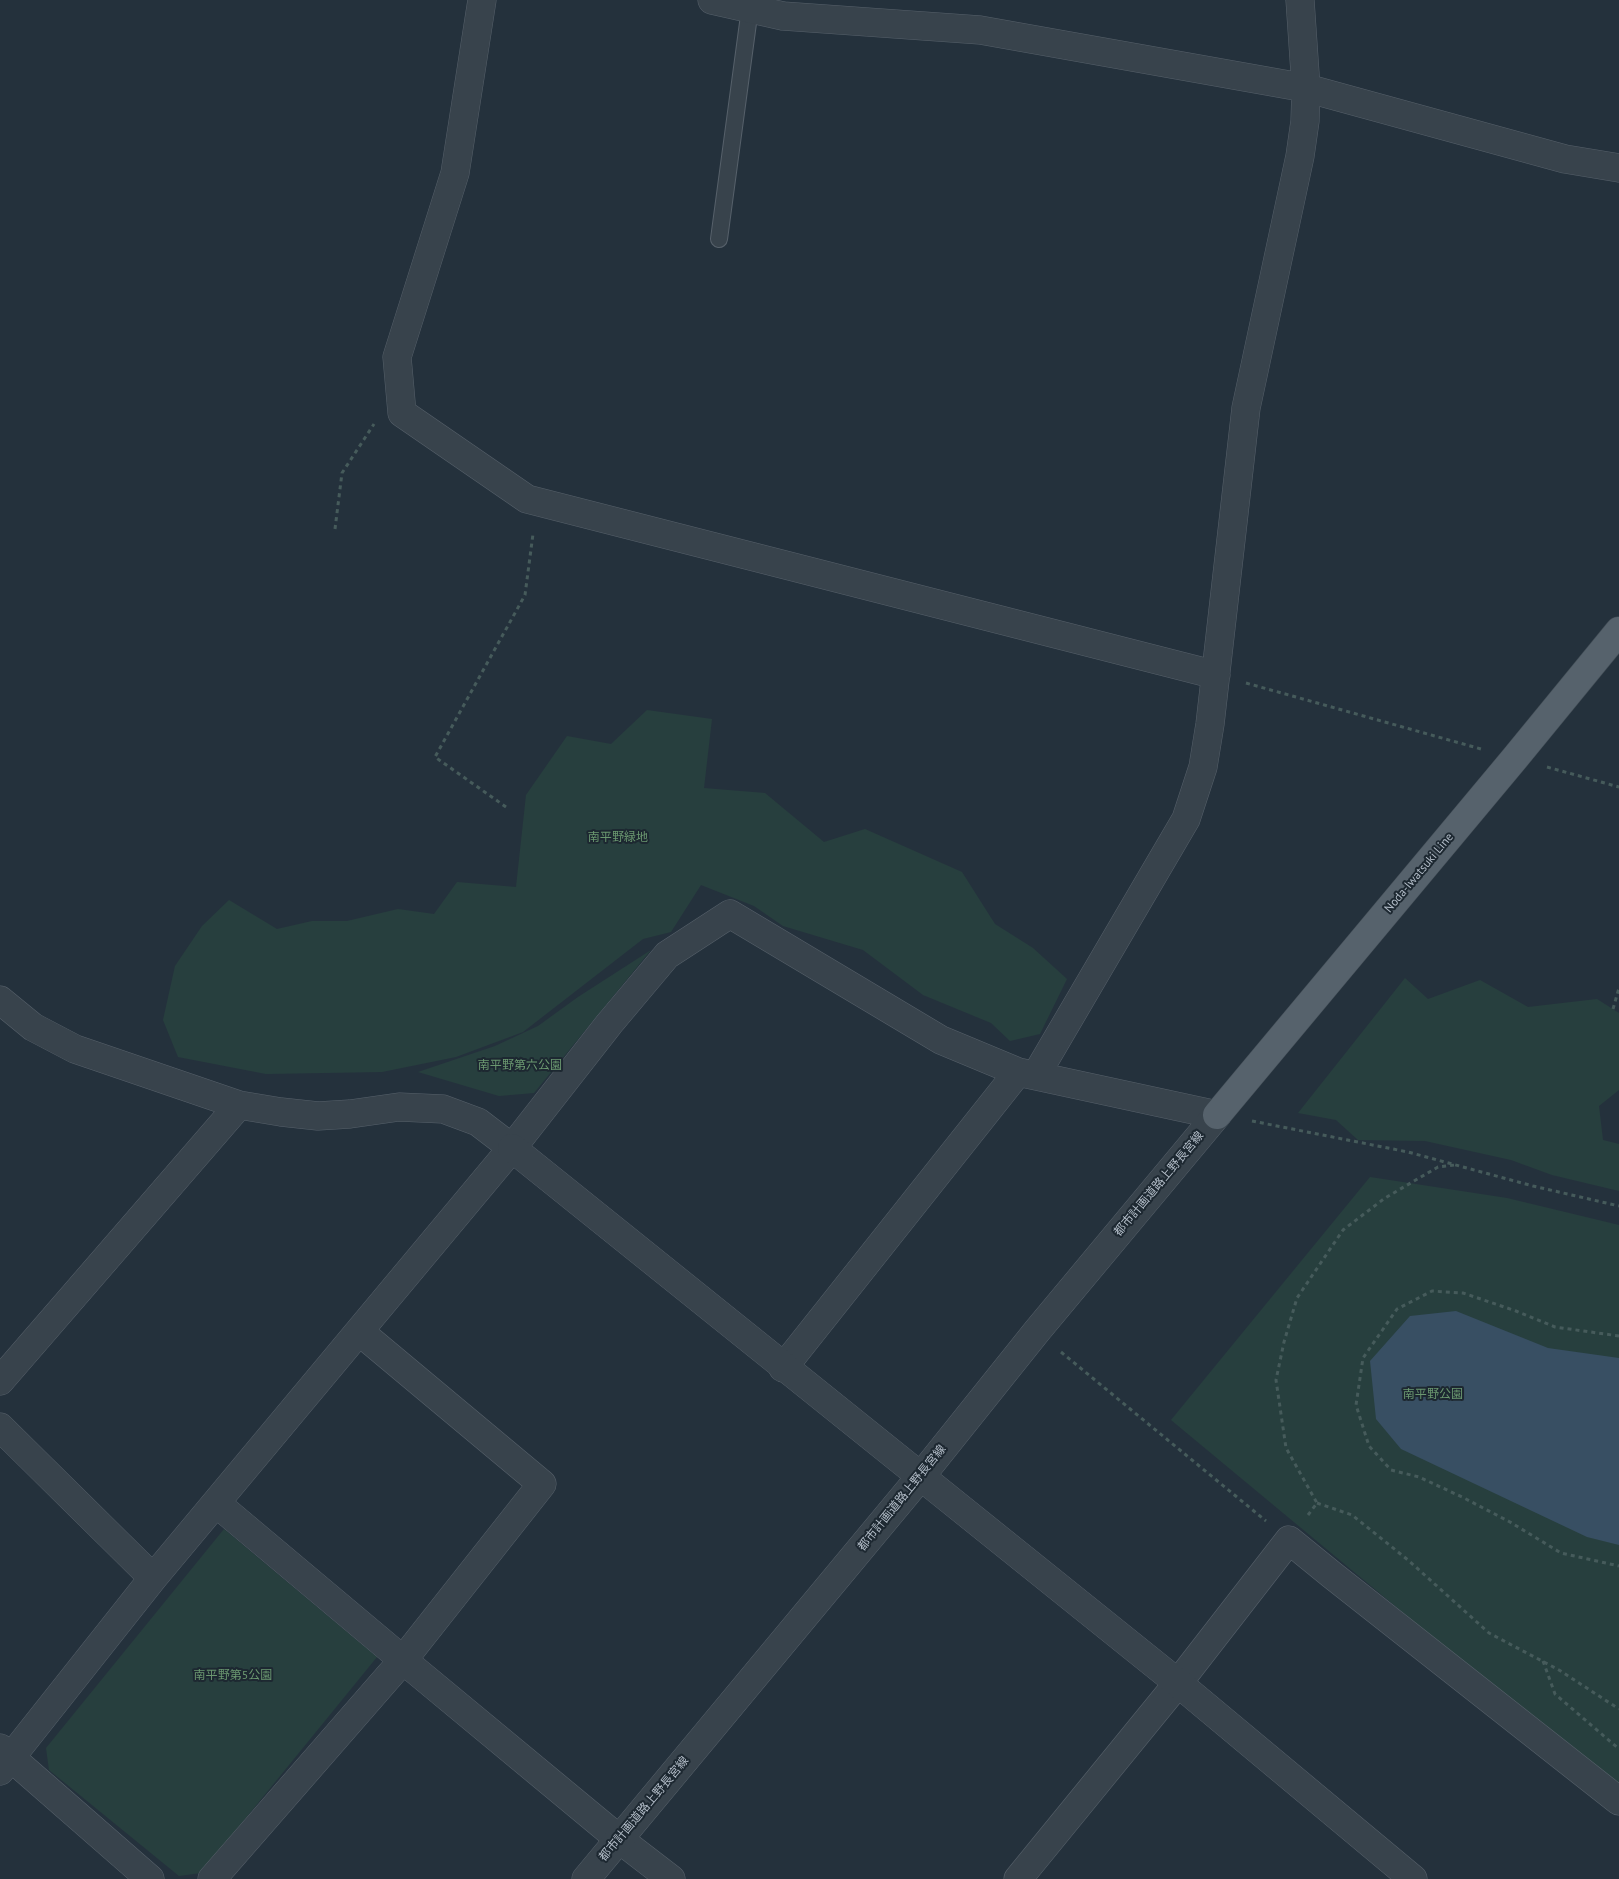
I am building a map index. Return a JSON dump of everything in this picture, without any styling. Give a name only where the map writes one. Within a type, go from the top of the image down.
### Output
[{"type":"main road","name":"Noda-Iwatsuki Line","points":[[1217,1115],[1619,631]]},
{"type":"street","points":[[482,0],[455,174],[397,357],[402,413],[527,499],[1216,675]]},
{"type":"street","points":[[712,0],[783,16],[980,30],[1306,88],[1564,159],[1619,168]]},
{"type":"street","points":[[784,1368],[1027,1074],[1186,818],[1203,767],[1216,675],[1246,408],[1300,156],[1305,121],[1306,88],[1300,0]]},
{"type":"street","points":[[150,1879],[4,1759],[512,1148],[609,1024],[667,954],[730,914],[941,1040],[1027,1074],[1217,1115]]},
{"type":"street","points":[[0,1000],[33,1027],[75,1050],[239,1105],[318,1116],[350,1114],[399,1107],[443,1109],[478,1122],[1178,1683],[1413,1879]]},
{"type":"street","points":[[0,1381],[239,1105]]},
{"type":"street","name":"都市計画道路上野長宮線","points":[[586,1879],[921,1476],[1037,1330],[1217,1115]]},
{"type":"street","points":[[212,1879],[403,1660],[542,1484],[360,1332]]},
{"type":"street","points":[[0,1427],[154,1578]]},
{"type":"street","points":[[216,1503],[619,1839],[671,1879]]},
{"type":"street","points":[[1018,1879],[1178,1683],[1289,1540],[1332,1576],[1619,1801]]},
{"type":"lane","points":[[719,239],[750,8]]},
{"type":"path","points":[[335,528],[342,473],[399,387]]},
{"type":"path","points":[[506,807],[435,757],[525,595],[534,526],[527,499]]},
{"type":"path","points":[[1216,675],[1619,787]]},
{"type":"path","points":[[1613,1009],[1619,988]]},
{"type":"path","points":[[1217,1115],[1274,1124],[1379,1146],[1619,1206]]},
{"type":"path","points":[[1455,1165],[1438,1167],[1385,1198],[1343,1230],[1298,1298],[1284,1342],[1276,1380],[1286,1448],[1317,1503],[1352,1515],[1408,1560],[1489,1633],[1542,1661],[1619,1709]]},
{"type":"path","points":[[1619,1336],[1555,1327],[1463,1293],[1432,1290],[1397,1309],[1363,1358],[1356,1405],[1368,1446],[1391,1470],[1419,1477],[1462,1497],[1561,1553],[1619,1566]]},
{"type":"path","points":[[1037,1330],[1073,1362],[1289,1540],[1317,1503]]},
{"type":"path","points":[[1542,1661],[1556,1694],[1619,1749]]},
{"type":"green space","name":"南平野緑地","points":[[647,710],[712,719],[704,788],[765,793],[824,842],[865,829],[962,872],[995,924],[1033,948],[1067,979],[1040,1034],[1010,1041],[991,1023],[923,995],[863,950],[783,926],[754,906],[701,885],[671,932],[643,939],[523,1032],[456,1057],[382,1072],[266,1074],[178,1057],[163,1020],[175,966],[202,926],[229,900],[277,929],[312,921],[347,921],[398,909],[434,914],[457,882],[516,887],[526,795],[567,736],[611,744]]},
{"type":"green space","name":"南平野第六公園","points":[[651,950],[534,1093],[499,1096],[418,1072],[495,1046],[538,1026],[578,997]]},
{"type":"green space","points":[[1405,978],[1428,999],[1480,980],[1528,1007],[1597,999],[1619,1013],[1619,1090],[1599,1106],[1603,1140],[1619,1144],[1619,1191],[1552,1175],[1511,1160],[1425,1141],[1358,1140],[1336,1120],[1298,1113]]},
{"type":"green space","name":"南平野公園","points":[[1370,1177],[1507,1198],[1619,1225],[1619,1792],[1171,1420]]},
{"type":"green space","name":"南平野第5公園","points":[[224,1529],[377,1657],[201,1873],[179,1876],[49,1770],[46,1748]]},
{"type":"water","points":[[1456,1311],[1548,1348],[1619,1358],[1619,1545],[1587,1537],[1401,1449],[1376,1419],[1370,1361],[1410,1316]]}]
